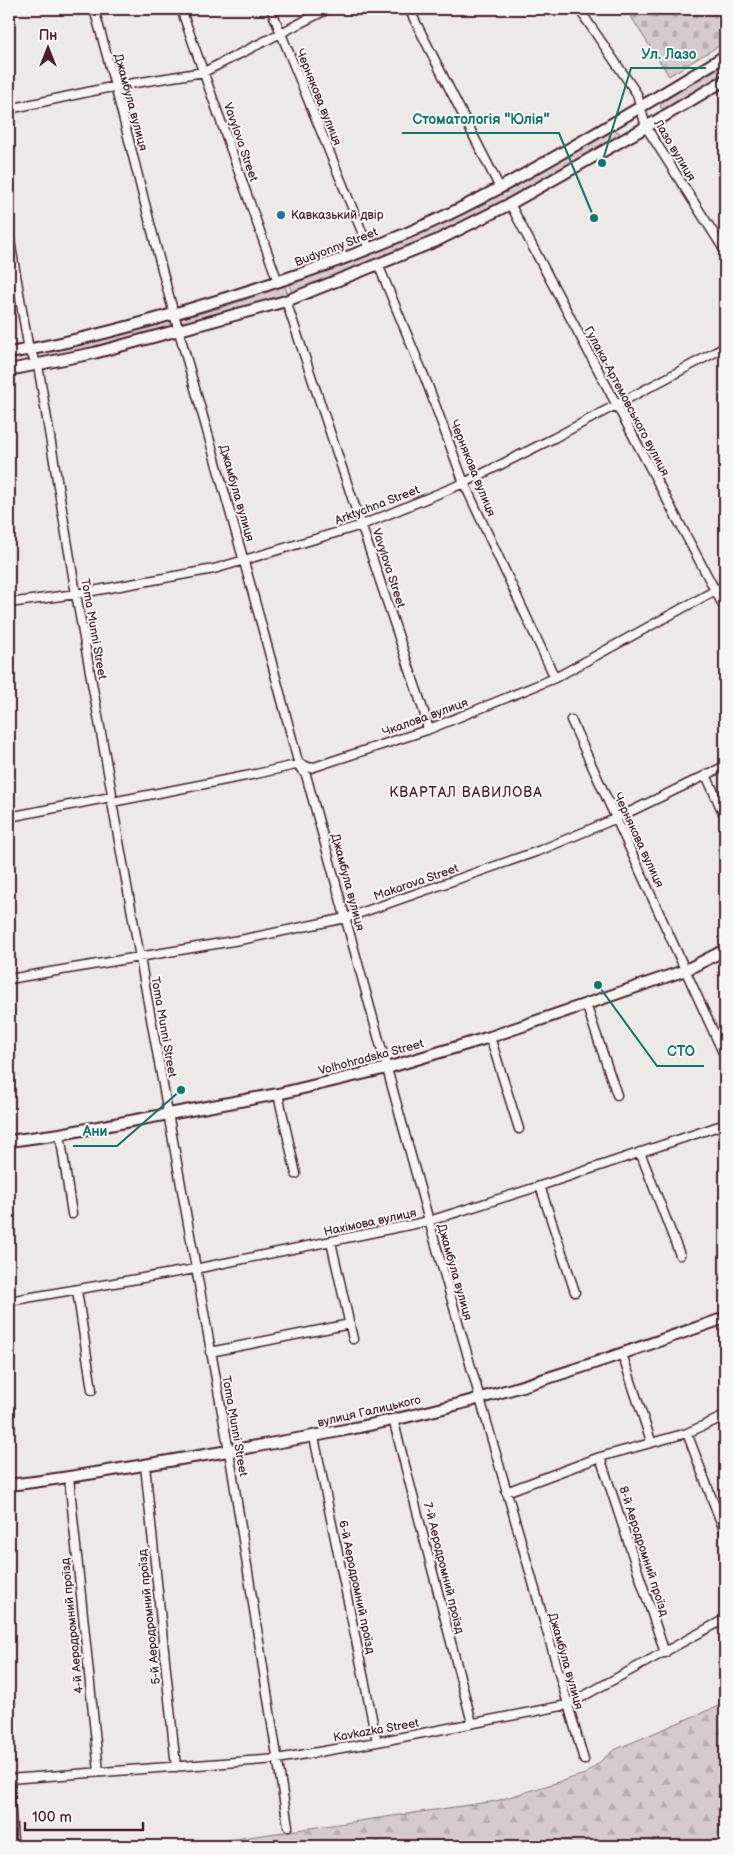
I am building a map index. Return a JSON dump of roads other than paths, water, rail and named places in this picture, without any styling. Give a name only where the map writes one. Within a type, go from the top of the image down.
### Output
[{"type":"main road","name":"Budyonny Street","points":[[9,353],[90,337],[175,314],[278,282],[369,249],[433,222],[500,188],[640,108],[725,56]]},
{"type":"main road","points":[[9,370],[94,353],[286,301],[436,241],[510,204],[725,80]]},
{"type":"main road","name":"Volhohradska Street","points":[[9,1141],[60,1134],[278,1094],[387,1068],[490,1037],[686,970],[725,950]]},
{"type":"main road","name":"вулиця Галицького","points":[[9,1485],[69,1478],[314,1437],[393,1419],[480,1398],[622,1354],[725,1318]]},
{"type":"street","name":"Джамбула вулиця","points":[[94,9],[175,314],[245,561],[301,769],[306,775],[429,1222],[584,1760]]},
{"type":"street","name":"Vavylova Street","points":[[181,9],[278,282]]},
{"type":"street","name":"Чернякова вулиця","points":[[271,9],[369,249]]},
{"type":"street","points":[[9,109],[116,86],[204,72],[328,9]]},
{"type":"street","points":[[409,9],[500,188]]},
{"type":"street","name":"Лазо вулиця","points":[[579,9],[637,94],[646,127],[725,251]]},
{"type":"street","name":"Гулака-Артемовського вулиця","points":[[510,204],[725,609]]},
{"type":"street","name":"Toma Munni Street","points":[[9,235],[29,350],[38,365],[112,794],[111,799],[229,1451],[288,1826]]},
{"type":"street","name":"Чернякова вулиця","points":[[378,264],[427,383],[464,483],[555,678]]},
{"type":"street","name":"Vavylova Street","points":[[286,301],[426,717],[427,730]]},
{"type":"street","name":"Arktychna Street","points":[[9,604],[214,569],[362,525],[464,483],[725,348]]},
{"type":"street","name":"Чкалова вулиця","points":[[9,817],[256,774],[300,764],[311,768],[427,730],[555,678],[725,585]]},
{"type":"street","name":"Чернякова вулиця","points":[[572,720],[725,1057]]},
{"type":"street","name":"Makarova Street","points":[[9,979],[245,940],[346,918],[525,856],[617,818],[725,766]]},
{"type":"street","points":[[706,775],[725,817]]},
{"type":"street","points":[[586,1004],[617,1095]]},
{"type":"street","points":[[490,1037],[520,1129]]},
{"type":"street","points":[[278,1094],[296,1174]]},
{"type":"street","name":"Нахімова вулиця","points":[[9,1300],[195,1269],[429,1222],[725,1124]]},
{"type":"street","points":[[60,1134],[72,1214]]},
{"type":"street","points":[[640,1152],[680,1255]]},
{"type":"street","points":[[540,1186],[575,1292]]},
{"type":"street","points":[[331,1242],[353,1339]]},
{"type":"street","points":[[77,1290],[92,1390]]},
{"type":"street","points":[[210,1352],[350,1324]]},
{"type":"street","points":[[622,1354],[651,1442]]},
{"type":"street","points":[[506,1492],[600,1457],[687,1432],[725,1416]]},
{"type":"street","name":"7-й Аеродромний проїзд","points":[[393,1419],[472,1724]]},
{"type":"street","points":[[687,1432],[725,1533]]},
{"type":"street","name":"6-й Аеродромний проїзд","points":[[314,1437],[377,1742]]},
{"type":"street","name":"8-й Аеродромний проїзд","points":[[600,1457],[665,1652]]},
{"type":"street","name":"5-й Аеродромний проїзд","points":[[145,1465],[176,1767]]},
{"type":"street","name":"4-й Аеродромний проїзд","points":[[69,1478],[99,1772]]},
{"type":"street","name":"Kavkazka Street","points":[[9,1779],[277,1759],[377,1742],[567,1705],[725,1619]]},
{"type":"street","points":[[9,1785],[13,1841],[18,1846]]},
{"type":"place","name":"Ул. Лазо","points":[[602,163]]},
{"type":"place","name":"Кавказький двір","points":[[281,215]]},
{"type":"place","name":"Стоматологія \"Юлія\"","points":[[594,218]]},
{"type":"place","name":"СТО","points":[[598,985]]},
{"type":"place","name":"Ани","points":[[181,1090]]},
{"type":"district","name":"КВАРТАЛ ВАВИЛОВА","points":[[466,792]]}]
